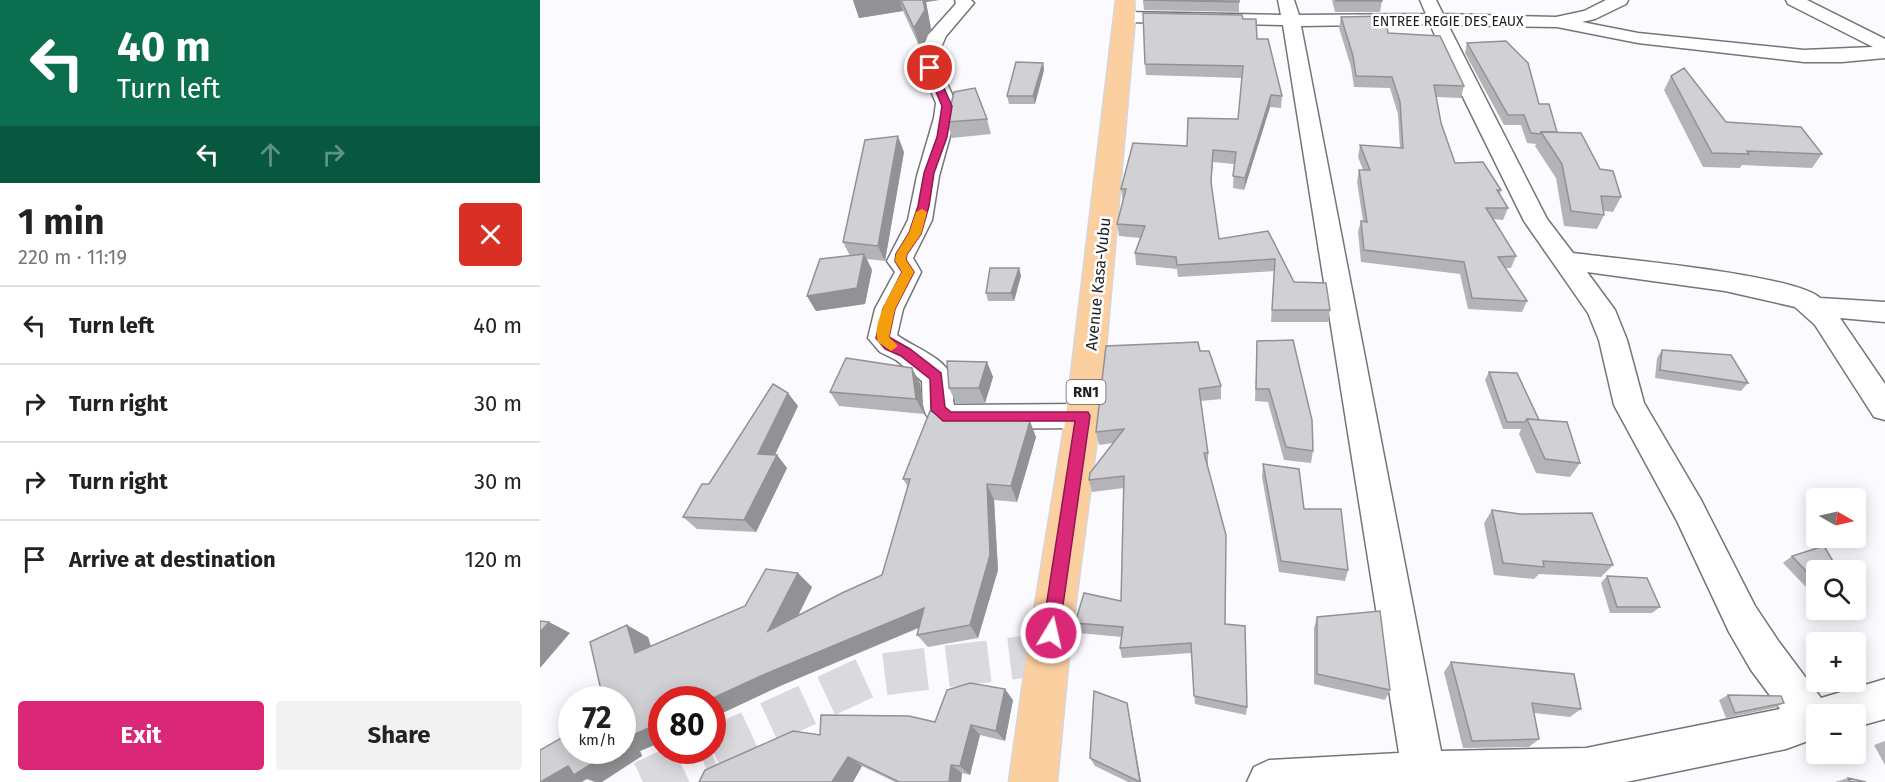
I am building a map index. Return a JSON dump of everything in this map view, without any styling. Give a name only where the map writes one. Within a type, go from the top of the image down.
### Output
[{"type":"highway","name":"Avenue Kasa-Vubu","points":[[1033,782],[1048,654],[1083,416],[1125,9]]},
{"type":"street","points":[[963,0],[965,3],[958,14],[937,32],[929,54],[930,68],[947,106],[942,137],[929,173],[915,234],[901,254],[900,261],[906,266],[908,272],[889,309],[882,338],[890,345],[906,352],[937,377],[938,410],[948,417],[1083,416]]},
{"type":"street","points":[[1556,22],[1589,15],[1620,0]]},
{"type":"street","points":[[1794,0],[1855,33],[1885,46]]},
{"type":"street","name":"ENTREE REGIE DES EAUX","points":[[1125,9],[1432,9],[1556,22]]},
{"type":"street","points":[[1432,9],[1536,221],[1601,310],[1613,340],[1629,405],[1689,511],[1742,619],[1765,656],[1808,704]]},
{"type":"street","points":[[1289,10],[1424,778]]},
{"type":"street","points":[[1556,22],[1638,38],[1804,56],[1842,56],[1885,52]]},
{"type":"street","points":[[1563,260],[1746,286],[1789,294],[1815,306],[1885,312]]},
{"type":"street","points":[[1815,306],[1885,408]]},
{"type":"street","points":[[1866,704],[1885,699]]},
{"type":"street","points":[[1269,782],[1424,778],[1586,769],[1786,728],[1806,722]]},
{"type":"building","points":[[901,0],[923,0],[925,10],[914,28]]},
{"type":"building","points":[[1143,0],[1239,0],[1239,2]]},
{"type":"building","points":[[1382,0],[1382,1],[1336,1]]},
{"type":"building","points":[[1143,13],[1242,15],[1243,19],[1256,19],[1257,39],[1268,39],[1282,96],[1271,95],[1245,178],[1233,176],[1236,152],[1213,150],[1211,182],[1219,239],[1268,231],[1294,282],[1326,283],[1330,310],[1272,310],[1275,259],[1177,265],[1176,257],[1135,253],[1145,226],[1117,224],[1126,189],[1121,189],[1133,143],[1187,146],[1188,118],[1238,119],[1243,66],[1145,64]]},
{"type":"building","points":[[1385,16],[1388,33],[1440,36],[1464,86],[1434,85],[1441,123],[1455,163],[1483,162],[1501,190],[1497,190],[1508,208],[1486,208],[1516,256],[1498,257],[1527,301],[1472,298],[1464,262],[1364,250],[1361,221],[1367,222],[1359,170],[1370,170],[1360,145],[1403,148],[1400,102],[1392,77],[1356,76],[1353,56],[1341,17]]},
{"type":"building","points":[[1506,41],[1528,63],[1539,104],[1549,104],[1557,132],[1531,133],[1524,115],[1508,115],[1467,43]]},
{"type":"building","points":[[1016,62],[1043,63],[1033,96],[1007,96]]},
{"type":"building","points":[[1684,68],[1726,122],[1801,127],[1822,154],[1747,151],[1749,154],[1712,153],[1671,76]]},
{"type":"building","points":[[975,88],[987,119],[947,122],[954,92]]},
{"type":"building","points":[[1541,132],[1581,133],[1600,169],[1613,171],[1621,197],[1601,196],[1604,215],[1571,211],[1562,164]]},
{"type":"building","points":[[898,136],[878,246],[843,242],[865,140]]},
{"type":"building","points":[[864,254],[857,288],[807,296],[820,259]]},
{"type":"building","points":[[990,268],[1019,268],[1011,293],[986,293]]},
{"type":"building","points":[[1293,340],[1312,420],[1313,451],[1286,447],[1269,389],[1256,389],[1257,341]]},
{"type":"building","points":[[1198,342],[1200,351],[1209,351],[1221,386],[1199,389],[1208,453],[1204,453],[1226,535],[1225,624],[1245,626],[1247,707],[1194,696],[1191,643],[1120,648],[1123,627],[1075,623],[1084,593],[1121,601],[1124,476],[1089,480],[1090,473],[1124,429],[1096,432],[1106,346]]},
{"type":"building","points":[[1662,350],[1731,355],[1748,383],[1660,370]]},
{"type":"building","points":[[846,358],[912,368],[916,399],[830,392]]},
{"type":"building","points":[[947,361],[987,362],[979,388],[949,388]]},
{"type":"building","points":[[1489,372],[1517,373],[1539,420],[1507,422]]},
{"type":"building","points":[[773,384],[788,393],[758,454],[777,455],[744,520],[683,517],[702,484],[709,484]]},
{"type":"building","points":[[930,411],[940,415],[968,414],[967,417],[1030,421],[1011,486],[987,484],[990,555],[970,625],[917,635],[924,608],[726,692],[726,686],[648,686],[648,728],[636,734],[636,686],[600,686],[590,642],[627,625],[635,653],[745,606],[766,569],[798,573],[768,631],[882,575],[910,479],[903,479]]},
{"type":"building","points":[[1527,419],[1567,422],[1580,463],[1545,459]]},
{"type":"building","points":[[1263,464],[1299,469],[1304,509],[1341,509],[1348,570],[1281,561]]},
{"type":"building","points":[[1492,510],[1520,514],[1592,513],[1613,565],[1543,561],[1544,567],[1503,563]]},
{"type":"building","points":[[1825,548],[1832,560],[1806,560],[1806,571],[1792,556]]},
{"type":"building","points":[[1607,576],[1647,578],[1660,607],[1617,607]]},
{"type":"building","points":[[1380,611],[1390,690],[1317,674],[1317,617]]},
{"type":"building","points":[[540,621],[549,622],[540,632]]},
{"type":"building","points":[[1451,662],[1574,674],[1581,709],[1532,703],[1539,739],[1472,741]]},
{"type":"building","points":[[970,683],[1005,689],[996,731],[971,725],[960,766],[951,765],[949,782],[899,782],[848,757],[832,782],[699,782],[705,770],[719,764],[726,764],[726,761],[793,731],[820,735],[821,715],[909,716],[935,722],[947,690]]},
{"type":"building","points":[[1094,691],[1127,703],[1140,782],[1090,758]]},
{"type":"building","points":[[1728,695],[1781,696],[1784,703],[1735,713]]},
{"type":"building","points":[[558,740],[558,764],[591,764],[574,775],[568,766],[540,782],[540,750]]},
{"type":"building","points":[[1848,778],[1866,782],[1850,782]]},
{"type":"tunnel","points":[[726,742],[869,676],[1048,654]]},
{"type":"tunnel","points":[[643,782],[681,764]]},
{"type":"slow traffic","points":[[891,346],[882,338],[883,328],[889,309],[908,272],[906,266],[900,261],[901,254],[915,234],[922,212]]},
{"type":"route","points":[[930,68],[947,106],[942,137],[929,173],[915,234],[901,254],[900,261],[906,266],[908,272],[889,309],[882,338],[890,345],[906,352],[937,377],[938,410],[948,417],[1083,416],[1051,633]]}]
